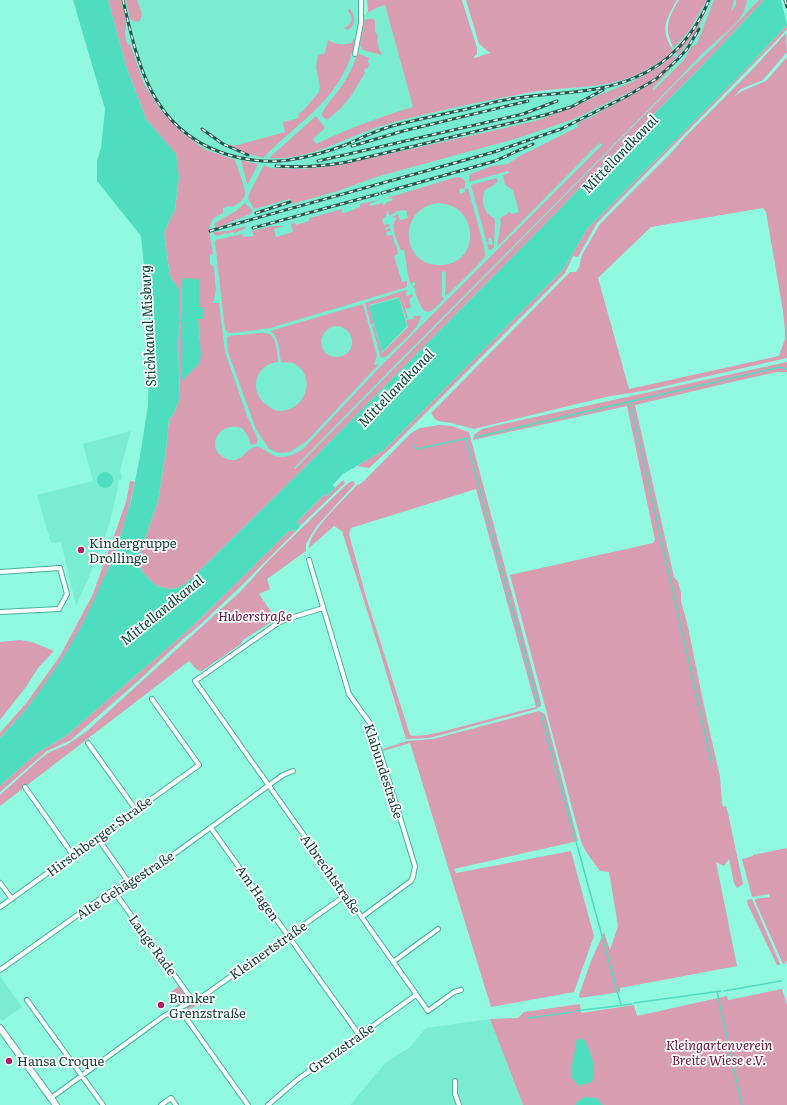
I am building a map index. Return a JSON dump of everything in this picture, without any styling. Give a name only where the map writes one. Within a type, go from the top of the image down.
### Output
[{"type":"main road","points":[[0,1028],[56,1105]]},
{"type":"street","points":[[355,54],[361,23],[361,0]]},
{"type":"street","name":"Klabundestraße","points":[[309,560],[349,694],[372,726],[415,866],[411,881],[362,917]]},
{"type":"street","points":[[0,572],[60,568],[67,594],[59,609],[0,612]]},
{"type":"street","name":"Albrechtstraße","points":[[323,608],[278,623],[195,681],[428,1011],[454,992],[461,990]]},
{"type":"street","name":"Hirschberger Straße","points":[[0,907],[199,765],[152,699]]},
{"type":"street","points":[[88,743],[136,810]]},
{"type":"street","points":[[269,786],[283,775],[293,771]]},
{"type":"street","name":"Alte Gehägestraße","points":[[0,970],[113,890],[137,881],[269,786]]},
{"type":"street","points":[[25,787],[73,854]]},
{"type":"street","name":"Am Hagen","points":[[211,828],[360,1036]]},
{"type":"street","points":[[97,838],[130,884]]},
{"type":"street","points":[[0,883],[12,899]]},
{"type":"street","name":"Lange Rade","points":[[113,890],[193,1001]]},
{"type":"street","name":"Kleinertstraße","points":[[51,1098],[160,1019],[193,1001],[200,999],[346,895]]},
{"type":"street","points":[[393,962],[438,929]]},
{"type":"street","name":"Grenzstraße","points":[[268,1105],[291,1085],[416,995]]},
{"type":"street","points":[[28,1000],[103,1105]]},
{"type":"street","points":[[179,1008],[248,1105]]},
{"type":"street","points":[[455,1081],[455,1094],[459,1105]]},
{"type":"street","points":[[161,1105],[171,1098],[176,1105]]},
{"type":"shaded area","points":[[108,0],[358,0],[359,14],[366,14],[385,5],[409,93],[505,98],[585,86],[663,54],[673,45],[703,0],[764,0],[701,67],[187,583],[179,177],[126,66]]},
{"type":"shaded area","points":[[131,431],[120,470],[122,479],[119,480],[110,521],[99,554],[76,606],[61,542],[51,543],[37,495],[93,481],[83,444]]},
{"type":"shaded area","points":[[0,976],[22,1007],[2,1021],[0,1018]]},
{"type":"shaded area","points":[[490,1019],[523,1105],[350,1105],[386,1062],[409,1048],[426,1028]]},
{"type":"green space","points":[[108,0],[121,0],[126,20],[125,35],[128,45],[130,44],[144,84],[161,111],[180,131],[204,149],[235,160],[244,187],[245,194],[243,199],[232,207],[228,206],[223,208],[223,213],[215,217],[210,226],[213,254],[210,255],[210,264],[214,267],[216,290],[213,303],[219,303],[225,352],[247,416],[258,440],[256,444],[251,445],[248,436],[242,428],[226,428],[220,432],[215,443],[216,449],[219,454],[225,458],[236,460],[254,447],[260,447],[278,457],[291,455],[303,449],[378,369],[602,145],[600,143],[594,148],[497,247],[501,217],[509,212],[512,214],[519,212],[513,190],[505,185],[503,175],[509,173],[508,171],[469,182],[470,174],[492,166],[508,164],[518,157],[578,127],[577,123],[646,87],[678,61],[653,88],[653,91],[683,61],[692,46],[697,44],[714,0],[734,0],[731,12],[736,5],[736,0],[747,0],[742,15],[734,25],[702,54],[338,423],[294,468],[295,469],[759,0],[764,0],[701,67],[301,471],[187,583],[177,588],[170,589],[157,586],[141,570],[141,550],[158,501],[169,419],[173,415],[180,398],[178,343],[180,321],[181,320],[181,364],[184,379],[200,339],[198,319],[202,307],[199,307],[182,282],[180,320],[178,288],[170,276],[164,233],[175,209],[179,177],[176,154],[146,119],[126,66]]},
{"type":"green space","points":[[126,0],[137,0],[142,14],[140,21],[136,22],[130,19]]},
{"type":"green space","points":[[367,0],[462,0],[477,48],[477,54],[474,58],[490,53],[479,44],[466,0],[677,0],[669,14],[665,31],[673,51],[642,72],[615,82],[533,92],[460,106],[388,124],[300,156],[269,158],[316,116],[325,128],[313,139],[316,144],[340,133],[413,107],[385,5],[366,14],[368,11]]},
{"type":"green space","points":[[679,0],[707,0],[689,31],[674,48],[669,35],[668,24],[672,12]]},
{"type":"green space","points":[[711,0],[698,29],[678,56],[676,52],[696,28]]},
{"type":"green space","points":[[349,8],[354,16],[354,22],[348,30],[344,28],[349,25],[351,21],[351,16],[348,11]]},
{"type":"green space","points":[[373,19],[375,21],[378,46],[382,55],[363,50],[360,45],[365,20]]},
{"type":"green space","points":[[787,25],[787,29],[777,40],[597,223],[578,257],[573,256],[565,273],[390,449],[369,468],[357,466],[384,450],[563,270],[587,229],[746,69]]},
{"type":"green space","points":[[786,33],[787,52],[763,80],[741,89],[734,97],[742,91],[766,81],[787,57],[787,358],[648,390],[606,397],[474,429],[435,419],[431,413],[570,272],[576,272],[582,255],[600,224],[752,70]],"holes":[[[763,208],[766,212],[785,330],[785,339],[779,356],[629,389],[598,278],[651,227]]]},
{"type":"green space","points":[[353,39],[356,39],[350,60],[331,93],[263,158],[242,152],[229,146],[230,144],[234,146],[285,132],[283,122],[299,118],[298,114],[303,111],[319,92],[320,87],[316,67],[318,55],[325,53],[328,40],[336,44],[342,44],[352,43]]},
{"type":"green space","points":[[360,54],[369,58],[369,64],[367,69],[365,68],[365,73],[351,96],[340,109],[327,120],[322,116],[324,109],[344,83],[357,55]]},
{"type":"green space","points":[[673,55],[676,58],[661,73],[644,85],[574,119],[518,138],[376,177],[338,191],[292,204],[290,199],[254,209],[248,198],[264,165],[270,168],[304,169],[340,165],[535,121],[572,108],[632,82],[659,67]]},
{"type":"green space","points":[[241,160],[258,164],[248,184],[247,184]]},
{"type":"green space","points":[[457,177],[462,178],[466,182],[465,188],[459,189],[460,194],[465,192],[465,189],[468,188],[484,247],[485,256],[477,266],[446,296],[446,271],[442,272],[442,296],[444,299],[429,312],[423,309],[420,304],[413,286],[415,285],[415,282],[412,283],[412,286],[404,250],[401,250],[395,235],[394,224],[395,220],[397,219],[392,217],[398,214],[400,220],[408,218],[406,210],[397,211],[390,216],[387,210],[386,217],[382,219],[384,225],[390,224],[390,226],[385,228],[386,230],[390,228],[391,231],[386,232],[387,236],[392,235],[392,233],[398,254],[394,256],[402,282],[407,281],[407,286],[270,328],[234,333],[229,333],[225,330],[216,240],[242,234],[244,237],[254,236],[252,231],[273,226],[284,226],[274,229],[276,237],[293,232],[291,224],[294,222],[296,225],[309,221],[309,218],[342,209],[342,213],[345,213],[360,207],[360,204],[379,200],[369,204],[370,206],[383,203],[383,205],[385,205],[385,203],[393,200],[391,198],[384,199]],"holes":[[[439,203],[453,207],[462,214],[468,224],[470,235],[468,246],[463,256],[453,262],[440,265],[427,263],[417,256],[411,247],[409,236],[410,225],[416,215],[425,207]]]},
{"type":"green space","points":[[497,178],[498,182],[485,190],[483,198],[485,210],[494,218],[495,222],[494,247],[489,250],[487,244],[493,244],[491,238],[488,238],[489,242],[487,243],[471,185]]},
{"type":"green space","points":[[245,203],[252,210],[252,213],[215,229],[215,223],[236,211]]},
{"type":"green space","points":[[247,226],[235,233],[226,233],[217,236],[214,234],[214,232],[228,231]]},
{"type":"green space","points":[[406,290],[408,291],[405,292],[407,296],[411,295],[411,292],[413,296],[409,299],[411,307],[406,309],[401,293],[408,319],[406,318],[399,297],[369,305],[374,324],[371,325],[365,303]]},
{"type":"green space","points":[[363,304],[377,356],[374,365],[379,364],[307,441],[290,452],[279,453],[269,449],[256,429],[228,352],[227,337],[260,333],[270,335],[276,343],[278,362],[270,364],[259,374],[256,380],[258,394],[262,401],[277,411],[289,409],[297,405],[306,391],[307,383],[305,375],[300,368],[293,363],[281,362],[276,337],[270,331]],"holes":[[[335,326],[342,327],[348,331],[351,336],[352,341],[349,352],[337,357],[330,356],[326,353],[321,343],[324,333],[329,328]]]},
{"type":"green space","points":[[413,316],[421,316],[416,327],[407,338],[387,356],[381,358],[372,326],[374,325],[382,353],[408,327],[406,320],[414,319]]},
{"type":"green space","points":[[787,362],[787,372],[778,372],[749,378],[635,405],[674,577],[678,582],[681,593],[681,601],[688,627],[720,777],[722,804],[723,807],[726,806],[728,813],[743,884],[737,888],[734,883],[729,859],[724,866],[716,862],[737,966],[620,988],[620,992],[580,998],[579,995],[591,961],[604,932],[610,950],[618,926],[609,872],[600,871],[582,845],[510,575],[653,543],[655,540],[627,406],[473,440],[474,435],[482,429],[503,424]]},
{"type":"green space","points":[[439,425],[452,426],[469,432],[541,706],[536,709],[430,738],[406,739],[342,531],[334,526],[309,548],[315,532],[328,515],[411,433],[420,428]],"holes":[[[476,489],[536,707],[441,732],[426,735],[410,735],[366,597],[349,534],[351,528]]]},
{"type":"green space","points":[[343,480],[345,483],[300,526],[297,522],[325,494],[327,496]]},
{"type":"green space","points":[[130,481],[135,482],[118,544],[94,603],[79,631],[44,686],[25,711],[0,738],[0,733],[27,702],[60,656],[93,594],[126,502]]},
{"type":"green space","name":"Huberstraße","points":[[353,481],[355,484],[316,527],[306,544],[306,551],[267,579],[270,589],[259,594],[276,619],[243,640],[241,644],[202,671],[196,669],[189,661],[0,806],[0,795],[48,753],[68,744],[86,732],[241,591],[269,560],[346,485]]},
{"type":"green space","points":[[297,530],[201,624],[138,681],[71,740],[47,751],[0,792],[0,786],[37,753],[66,736],[201,618],[289,531]]},
{"type":"green space","points":[[20,640],[32,642],[54,651],[38,668],[26,687],[0,720],[0,642]]},
{"type":"green space","points":[[539,711],[544,713],[546,717],[578,841],[454,869],[456,873],[571,851],[594,936],[574,992],[491,1007],[410,743],[383,751],[383,749],[407,741],[433,739]]},
{"type":"green space","points":[[787,848],[787,961],[783,964],[755,901],[755,899],[770,897],[769,894],[752,897],[742,859],[753,855]]},
{"type":"green space","points":[[752,899],[780,965],[777,965],[748,905],[747,900]]},
{"type":"green space","points":[[179,983],[186,995],[185,999],[178,1005],[169,993],[178,987]]},
{"type":"green space","name":"Kleingartenverein Breite Wiese e.V.","points":[[782,989],[787,1005],[787,1105],[523,1105],[490,1019],[518,1018],[524,1012],[580,1004],[581,1013],[634,1005],[637,1016],[727,996],[728,1000]]},
{"type":"green space","points":[[200,1002],[202,1005],[200,1007],[200,1003],[189,1010],[189,1015],[187,1015],[186,1011],[188,1006]]},
{"type":"water","name":"Mittellandkanal","points":[[73,0],[108,0],[126,66],[146,119],[176,154],[179,177],[175,209],[164,233],[170,276],[179,289],[180,320],[182,281],[184,278],[199,279],[199,307],[203,307],[203,319],[198,319],[201,353],[200,363],[183,380],[181,380],[180,321],[178,343],[180,398],[173,415],[169,419],[158,501],[141,550],[141,570],[157,586],[170,589],[177,588],[187,583],[301,471],[701,67],[764,0],[787,0],[787,25],[746,69],[587,229],[563,270],[384,450],[343,474],[333,485],[335,488],[327,496],[325,494],[297,522],[300,526],[297,530],[289,531],[178,639],[66,736],[37,753],[0,786],[0,738],[24,712],[65,654],[82,625],[110,565],[132,497],[148,405],[150,328],[141,236],[97,181],[97,161],[101,148],[105,109]]},
{"type":"water","points":[[399,298],[407,326],[382,352],[369,306]]},
{"type":"water","points":[[105,472],[112,477],[113,480],[108,487],[105,488],[98,483],[97,480],[102,473]]},
{"type":"water","points":[[577,1039],[584,1039],[594,1065],[592,1082],[579,1086],[572,1078],[572,1065]]},
{"type":"water","points":[[584,1097],[597,1098],[603,1105],[576,1105],[576,1103]]},
{"type":"pier","points":[[781,0],[787,0],[787,24]]},
{"type":"waterway","points":[[476,437],[780,367],[787,369]]},
{"type":"waterway","points":[[630,401],[712,764]]},
{"type":"waterway","points":[[413,445],[417,449],[468,438]]},
{"type":"waterway","points":[[466,439],[539,706]]},
{"type":"waterway","points":[[541,714],[621,1005]]},
{"type":"waterway","points":[[724,991],[781,981]]},
{"type":"waterway","points":[[634,1003],[721,991]]},
{"type":"waterway","points":[[717,992],[742,1105]]},
{"type":"waterway","points":[[576,1011],[632,1004]]},
{"type":"waterway","points":[[528,1018],[572,1012]]},
{"type":"railway","points":[[123,0],[142,70],[151,91],[163,110],[178,126],[197,141],[220,152],[245,159],[263,161],[289,160],[317,154],[345,145],[376,131],[389,127],[498,101],[592,90],[622,83],[660,64],[680,46],[689,36],[709,0]]},
{"type":"railway","points":[[785,0],[787,7]]},
{"type":"railway","points":[[210,231],[494,152],[561,129],[627,96],[656,79],[687,49],[699,29]]},
{"type":"railway","points":[[276,166],[294,167],[330,165],[347,162],[545,115],[571,107],[603,90]]},
{"type":"railway","points":[[352,146],[403,131],[528,101]]},
{"type":"railway","points":[[318,161],[523,114],[557,101]]},
{"type":"railway","points":[[202,129],[223,144],[248,155]]},
{"type":"railway","points":[[382,193],[495,161],[533,144]]},
{"type":"railway","points":[[253,228],[378,194]]},
{"type":"railway","points":[[256,213],[290,202]]},
{"type":"place","name":"Kindergruppe Drollinge","points":[[81,550]]},
{"type":"place","name":"Bunker Grenzstraße","points":[[161,1005]]},
{"type":"place","name":"Hansa Croque","points":[[9,1061]]},
{"type":"water label","name":"Stichkanal Misburg","points":[[148,326]]}]
